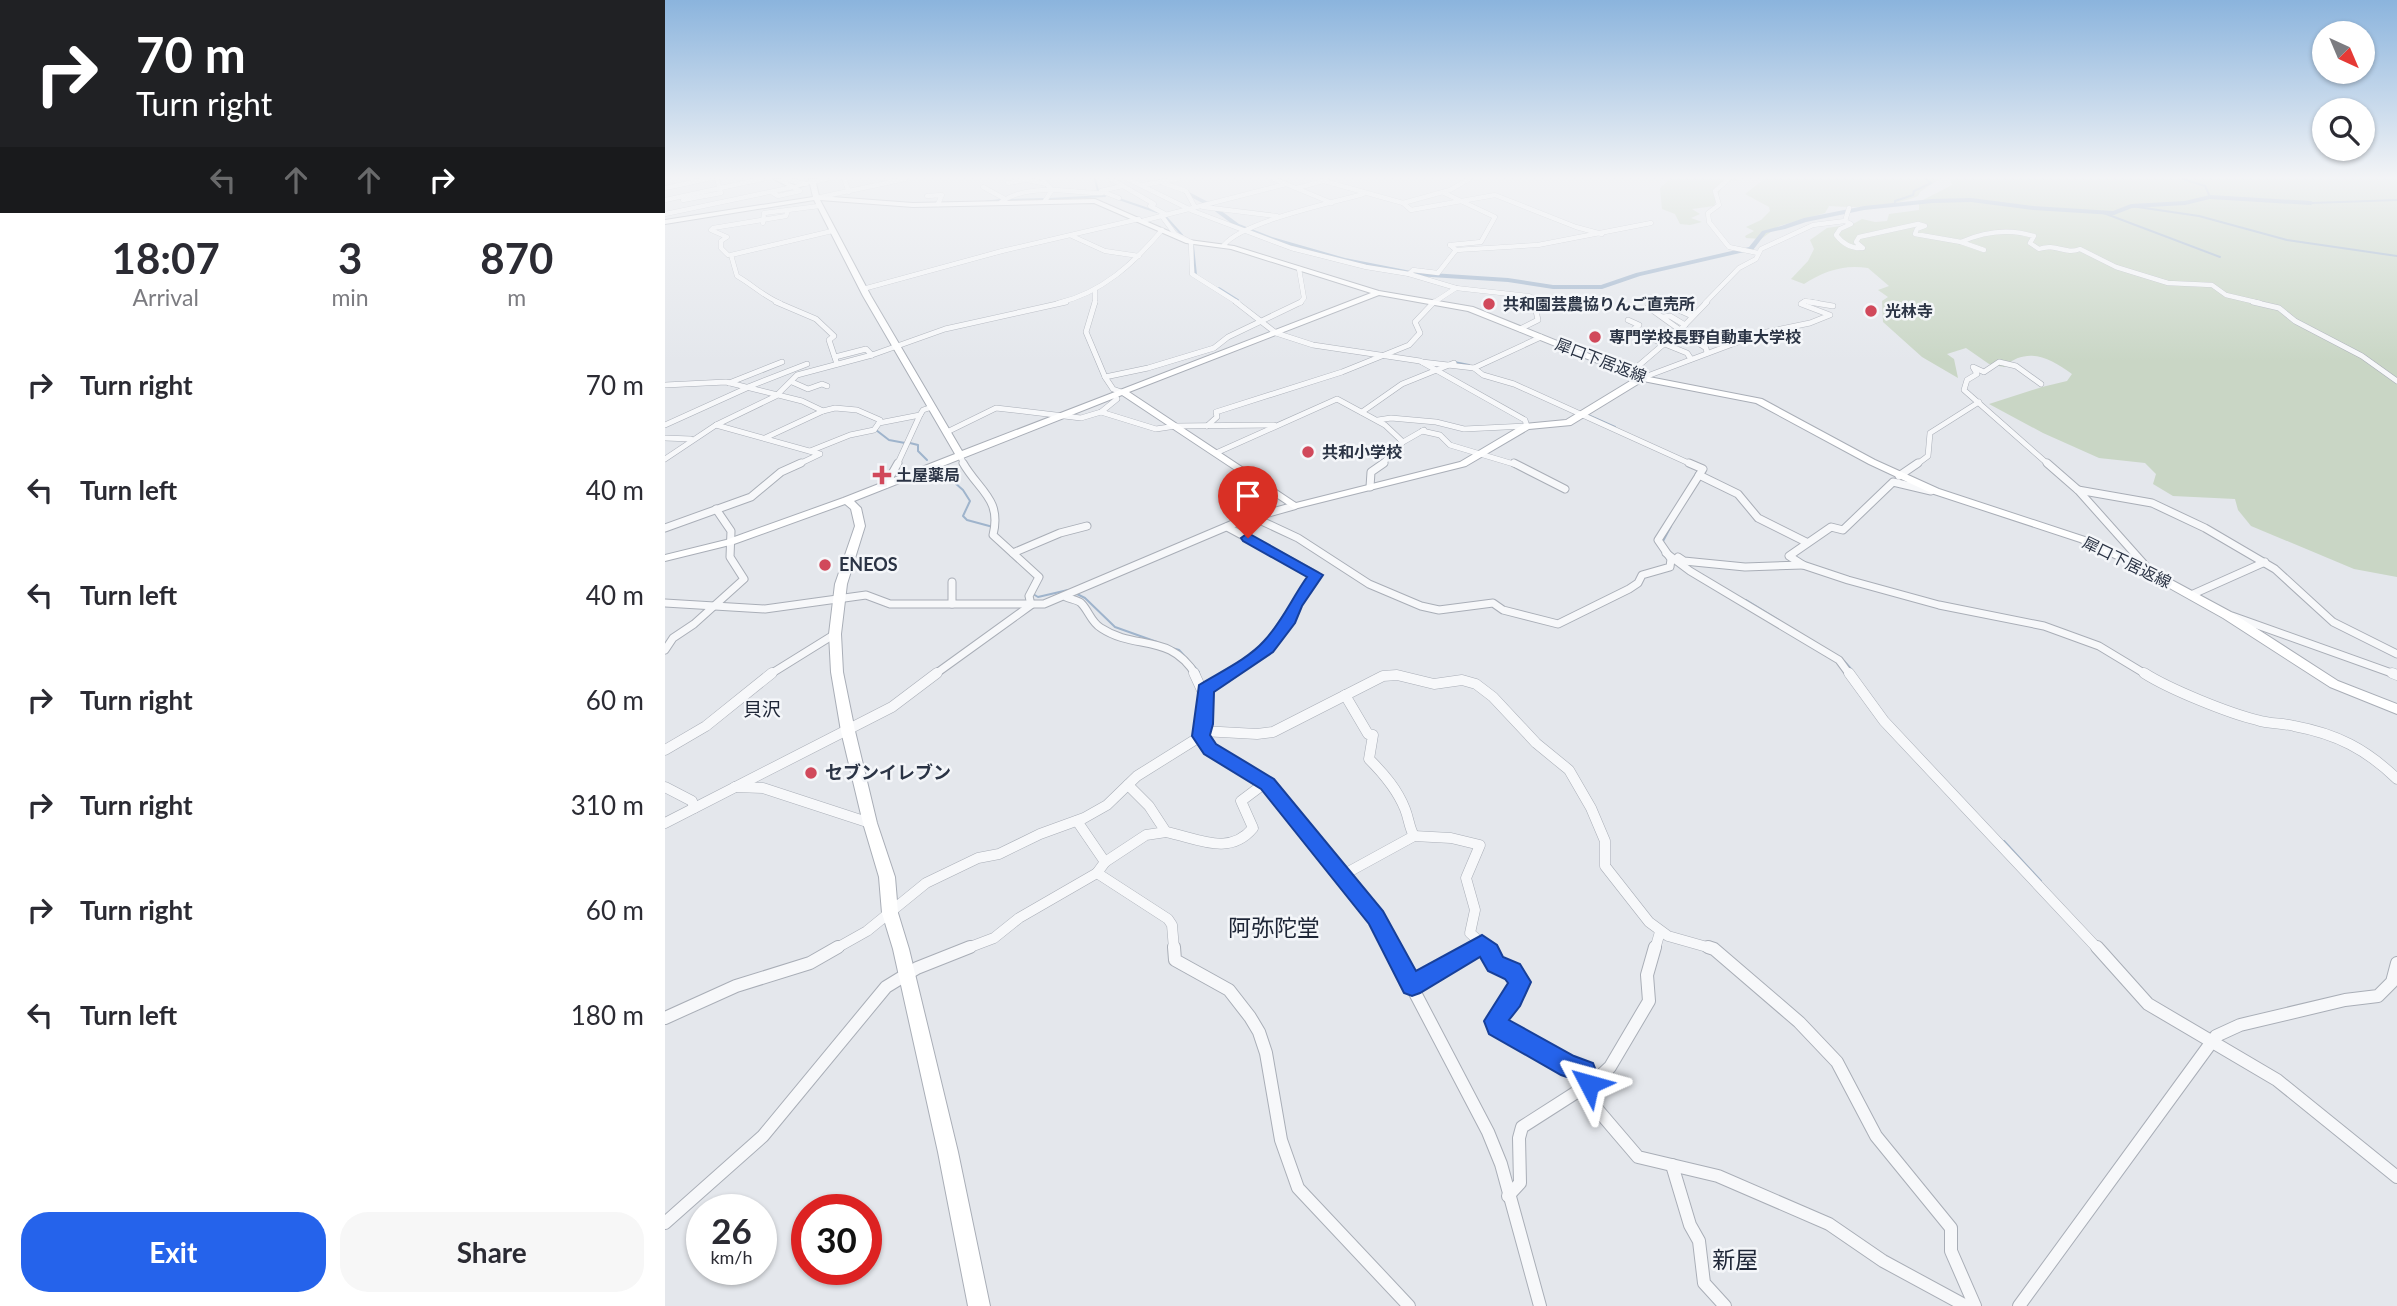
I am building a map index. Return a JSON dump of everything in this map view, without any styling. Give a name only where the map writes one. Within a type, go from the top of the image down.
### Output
[{"type":"street","points":[[722,240],[721,248],[728,255]]},
{"type":"street","points":[[793,240],[731,254],[731,262],[737,276],[755,286],[763,296],[796,308],[830,330],[834,336],[829,340],[837,364]]},
{"type":"street","points":[[837,240],[897,347],[926,411],[947,432],[964,468],[981,482],[993,502],[997,524],[993,534],[996,541],[1039,577],[1029,596],[1031,605]]},
{"type":"street","points":[[863,289],[1052,240]]},
{"type":"street","points":[[1079,240],[1105,251],[1139,256]]},
{"type":"street","points":[[665,459],[691,439],[716,425],[776,397],[797,375],[872,355],[945,329],[1082,298],[1134,263],[1153,240]]},
{"type":"street","name":"犀口下居返線","points":[[1186,240],[1224,245],[1378,293],[1470,309],[1642,377],[1759,401],[1899,476],[1935,491],[2084,540],[2152,573],[2227,615],[2334,684],[2397,709]]},
{"type":"street","points":[[1187,240],[1191,242],[1192,274],[1222,291],[1276,333],[1313,345],[1420,362],[1454,363],[1474,368],[1483,375],[1514,384],[1703,469],[1658,540],[1671,559],[1670,567],[1642,575],[1638,583],[1629,589],[1555,624],[1503,610],[1493,603],[1439,610],[1421,606],[1369,584],[1298,538],[1252,517]]},
{"type":"street","points":[[1224,245],[1228,240]]},
{"type":"street","points":[[1273,240],[1326,258],[1411,272],[1438,273],[1457,250]]},
{"type":"street","points":[[1482,240],[1450,245],[1457,250],[1538,245],[1567,240]]},
{"type":"street","points":[[1723,240],[1729,247],[1758,253]]},
{"type":"street","points":[[1630,373],[1666,343],[1739,268],[1756,259],[1761,249],[1781,240]]},
{"type":"street","points":[[1840,240],[1856,249],[1863,248],[1856,243],[1858,240]]},
{"type":"street","points":[[1949,240],[1984,250]]},
{"type":"street","points":[[1961,242],[1967,240]]},
{"type":"street","points":[[2031,240],[2029,243],[2038,248],[2050,245],[2072,252],[2082,250],[2116,267],[2171,284],[2212,285],[2226,295],[2279,308],[2295,321],[2362,356],[2397,380]]},
{"type":"street","points":[[1104,377],[1148,368],[1209,349],[1303,301],[1299,269]]},
{"type":"street","points":[[1411,272],[1455,288],[1533,298],[1538,320],[1520,329]]},
{"type":"street","points":[[1207,426],[1217,417],[1216,412],[1342,372],[1409,345],[1420,332],[1415,323],[1433,303],[1455,288]]},
{"type":"street","points":[[1095,291],[1095,305],[1086,332],[1104,377],[1113,389],[1176,426],[1294,506]]},
{"type":"street","points":[[665,558],[730,542],[847,500],[1378,293]]},
{"type":"street","points":[[1378,420],[1391,418],[1436,422],[1464,429],[1568,423],[1642,377],[1762,333],[1810,323],[1830,315],[1801,304],[1805,301],[1833,306]]},
{"type":"street","points":[[1670,306],[1692,316]]},
{"type":"street","points":[[1647,307],[1706,348],[1707,353]]},
{"type":"street","points":[[1663,317],[1670,316],[1685,324]]},
{"type":"street","points":[[1628,320],[1639,325],[1634,329],[1635,332],[1687,353],[1691,359]]},
{"type":"street","points":[[1474,368],[1541,337]]},
{"type":"street","points":[[835,357],[866,349],[872,355]]},
{"type":"street","points":[[729,383],[782,362]]},
{"type":"street","points":[[1420,362],[1507,408],[1525,420],[1527,426]]},
{"type":"street","points":[[2041,384],[2010,363],[1996,362],[1984,372],[1973,367],[1977,374],[1967,380],[1965,390],[2078,490],[2152,573]]},
{"type":"street","points":[[1362,412],[1402,384],[1454,363]]},
{"type":"street","points":[[665,425],[748,387],[807,364]]},
{"type":"street","points":[[665,385],[679,386],[714,380],[801,401],[824,411]]},
{"type":"street","points":[[792,382],[809,389],[822,384],[827,386]]},
{"type":"street","points":[[947,432],[996,408],[1081,418],[1101,412],[1117,399],[1119,394]]},
{"type":"street","points":[[1216,453],[1337,399],[1378,420],[1403,442]]},
{"type":"street","points":[[1899,476],[1928,456],[1930,433],[1979,402]]},
{"type":"street","points":[[765,439],[835,408],[872,414],[880,420],[879,423]]},
{"type":"street","points":[[810,451],[850,435],[874,430],[879,423],[926,411]]},
{"type":"street","points":[[886,484],[926,411]]},
{"type":"street","points":[[1101,412],[1126,418],[1144,428],[1277,425]]},
{"type":"street","points":[[1370,487],[1371,472],[1389,459],[1403,442],[1436,422]]},
{"type":"street","points":[[665,528],[751,497],[781,472],[820,454],[716,425]]},
{"type":"street","points":[[665,603],[765,609],[866,594],[890,604],[1044,604],[1252,517],[1463,464],[1527,426]]},
{"type":"street","points":[[1422,431],[1440,435],[1450,444],[1529,469],[1565,489]]},
{"type":"street","points":[[665,438],[691,439]]},
{"type":"street","points":[[1701,476],[1738,494],[1758,517],[1806,542]]},
{"type":"street","points":[[1935,491],[1893,482],[1872,501],[1868,510],[1843,530],[1831,527],[1811,542],[1806,542],[1792,551],[1789,556],[1803,565],[1939,605],[2044,626],[2077,637],[2099,646],[2150,677],[2240,715],[2259,721],[2296,726],[2346,741],[2372,755],[2397,779]]},
{"type":"street","points":[[2078,490],[2152,503],[2205,528],[2265,562],[2289,580],[2333,622],[2397,654]]},
{"type":"street","points":[[847,500],[856,508],[860,526],[839,598],[835,635],[837,673],[870,823],[887,877],[890,913],[948,1152],[979,1306]]},
{"type":"street","points":[[665,650],[673,638],[694,624],[744,579],[730,557],[731,531],[716,509]]},
{"type":"street","points":[[1013,553],[1060,533],[1087,526]]},
{"type":"street","points":[[1205,690],[1267,648],[1290,620],[1295,605],[1316,575],[1227,527]]},
{"type":"street","points":[[1666,553],[1669,552],[1684,561],[1745,567],[1803,565]]},
{"type":"street","points":[[1666,553],[1690,571],[1839,660],[1884,721],[2030,874],[2148,1004],[2214,1040],[2277,1080],[2397,1177]]},
{"type":"street","points":[[2191,595],[2265,562]]},
{"type":"street","points":[[953,582],[953,604]]},
{"type":"street","points":[[665,1018],[736,986],[810,962],[867,931],[926,883],[954,868],[1077,821],[1107,805],[1137,776],[1201,733],[1205,724],[1205,690],[1178,653],[1098,628],[1087,616],[1081,603],[1066,597]]},
{"type":"street","points":[[665,823],[891,707],[1015,614],[1031,605]]},
{"type":"street","points":[[2227,615],[2397,675]]},
{"type":"street","points":[[665,750],[706,726],[766,677],[835,635]]},
{"type":"street","points":[[1201,733],[1273,733],[1383,676],[1397,675],[1434,684],[1462,680],[1476,684],[1493,697],[1536,743],[1577,780],[1605,841],[1605,866],[1649,922],[1660,932],[1714,949],[1824,1046],[1840,1068],[1876,1136],[1951,1228],[1951,1251],[1975,1306]]},
{"type":"street","points":[[1345,695],[1368,734],[1373,735],[1369,759],[1391,781],[1406,811],[1413,836]]},
{"type":"street","points":[[1201,733],[1210,749],[1265,783],[1376,918],[1488,1132],[1501,1164],[1540,1306]]},
{"type":"street","points":[[665,1223],[763,1136],[886,987],[905,973],[994,938],[1019,918],[1097,873],[1105,862],[1146,835],[1165,832],[1218,846],[1231,846],[1247,836],[1253,828],[1241,801],[1265,783]]},
{"type":"street","points":[[1128,785],[1149,806],[1165,832]]},
{"type":"street","points":[[665,787],[692,801],[694,808]]},
{"type":"street","points":[[734,787],[763,788],[870,823]]},
{"type":"street","points":[[1077,821],[1105,862]]},
{"type":"street","points":[[1341,876],[1413,836],[1451,838],[1480,845],[1466,885],[1475,910],[1470,933],[1490,951],[1496,964],[1513,972],[1520,982],[1495,1021],[1497,1026],[1569,1067],[1584,1071],[1589,1084],[1585,1095],[1591,1106],[1638,1157],[1718,1176],[1829,1224],[1882,1261],[1966,1306]]},
{"type":"street","points":[[1097,873],[1168,919],[1172,925],[1175,960],[1229,990],[1250,1017],[1259,1032],[1266,1053],[1282,1140],[1299,1188],[1409,1306]]},
{"type":"street","points":[[1509,1196],[1520,1183],[1519,1138],[1522,1127],[1589,1084],[1609,1067],[1640,1020],[1649,1001],[1647,975],[1660,932]]},
{"type":"street","points":[[1412,985],[1482,944]]},
{"type":"street","points":[[2019,1306],[2098,1194],[2214,1040],[2240,1025],[2345,1000],[2378,996],[2392,982],[2397,963]]},
{"type":"street","points":[[1672,1165],[1690,1225],[1699,1241],[1704,1283],[1725,1306]]},
{"type":"green space","points":[[1810,240],[2397,240],[2397,577],[2354,569],[2251,526],[2238,510],[2235,499],[2173,496],[2153,484],[2156,474],[2145,463],[2099,458],[2043,433],[1989,404],[2067,381],[2072,374],[2047,359],[2030,356],[2021,357],[2004,367],[1989,364],[1966,348],[1947,354],[1954,359],[1958,378],[1922,357],[1883,322],[1882,301],[1888,297],[1878,290],[1889,286],[1868,268],[1835,270],[1804,284],[1791,279],[1808,261],[1814,249]]},
{"type":"waterway","points":[[1277,240],[1344,260],[1416,274],[1508,280],[1553,287],[1602,287],[1638,274],[1751,249],[1758,240]]},
{"type":"waterway","points":[[2175,240],[2220,257]]},
{"type":"waterway","points":[[2287,240],[2397,256]]},
{"type":"waterway","points":[[1193,246],[1196,275]]},
{"type":"waterway","points":[[1219,288],[1238,300]]},
{"type":"waterway","points":[[1454,362],[1469,365]]},
{"type":"waterway","points":[[1588,415],[1615,427]]},
{"type":"waterway","points":[[876,430],[889,440],[905,443]]},
{"type":"waterway","points":[[910,443],[918,445],[918,451],[927,460]]},
{"type":"waterway","points":[[939,469],[963,490],[970,501],[963,516],[967,520],[993,527]]},
{"type":"waterway","points":[[1662,543],[1671,526]]},
{"type":"waterway","points":[[1033,594],[1038,597],[1068,590]]},
{"type":"waterway","points":[[1077,594],[1085,598],[1115,627],[1157,642]]},
{"type":"waterway","points":[[1746,600],[1780,621]]},
{"type":"waterway","points":[[1172,648],[1179,650],[1199,672]]},
{"type":"waterway","points":[[1844,661],[1852,670]]},
{"type":"waterway","points":[[1276,787],[1294,810]]},
{"type":"waterway","points":[[2004,841],[2041,881]]},
{"type":"waterway","points":[[1387,928],[1396,944]]},
{"type":"place","name":"共和園芸農協りんご直売所","points":[[1489,304]]},
{"type":"place","name":"光林寺","points":[[1871,311]]},
{"type":"place","name":"専門学校長野自動車大学校","points":[[1595,337]]},
{"type":"place","name":"共和小学校","points":[[1308,452]]},
{"type":"place","name":"土屋薬局","points":[[882,475]]},
{"type":"place","name":"ENEOS","points":[[825,565]]},
{"type":"place","name":"セブンイレブン","points":[[811,773]]},
{"type":"district","name":"貝沢","points":[[762,709]]},
{"type":"district","name":"阿弥陀堂","points":[[1274,928]]},
{"type":"district","name":"新屋","points":[[1735,1260]]},
{"type":"route","points":[[1248,538],[1316,575],[1295,605],[1290,620],[1267,648],[1205,690],[1205,724],[1201,736],[1210,749],[1267,784],[1376,918],[1412,985],[1482,944],[1490,951],[1496,964],[1513,972],[1520,982],[1506,1008],[1495,1021],[1497,1026],[1569,1067],[1584,1071],[1589,1084]]}]
